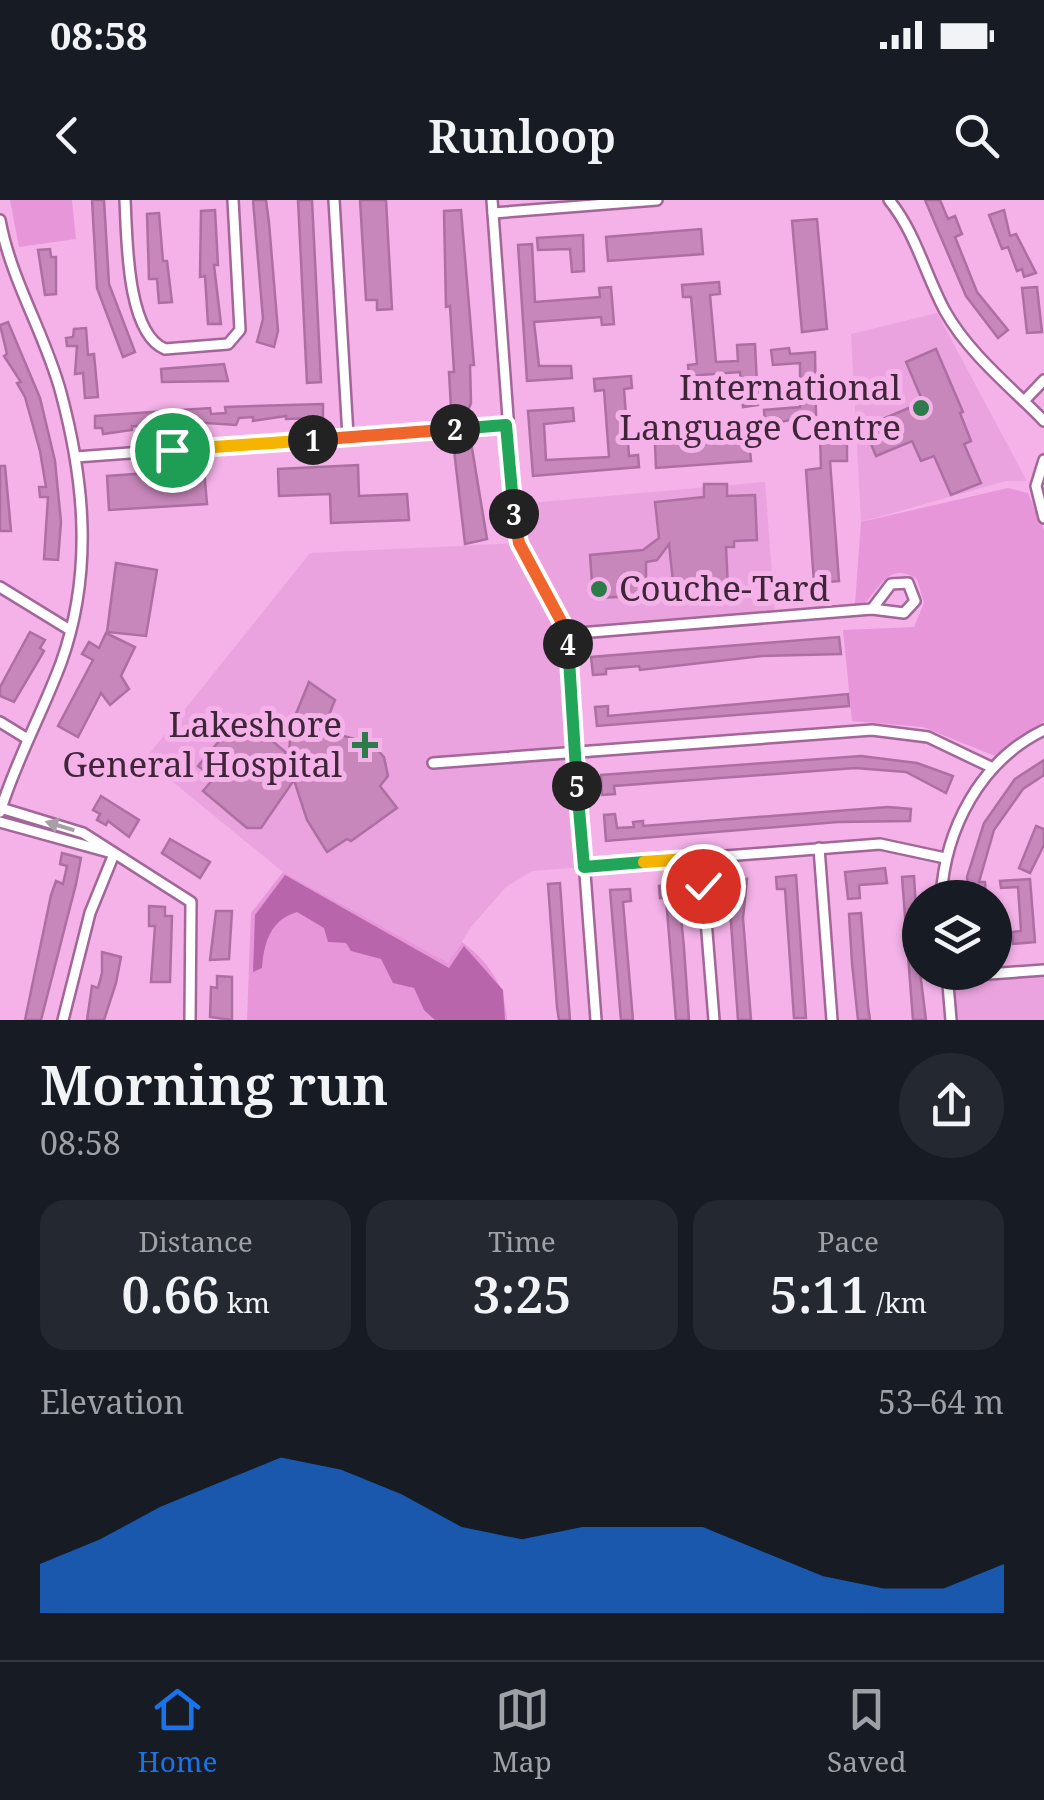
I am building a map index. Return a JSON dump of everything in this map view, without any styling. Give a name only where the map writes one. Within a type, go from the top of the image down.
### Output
[{"type":"street","points":[[125,200],[130,287],[151,339],[165,349],[228,344],[240,330],[233,200]]},
{"type":"street","points":[[334,200],[348,436]]},
{"type":"street","points":[[492,200],[506,425],[519,543],[568,634],[596,1020]]},
{"type":"street","points":[[493,214],[656,200]]},
{"type":"street","points":[[889,200],[905,220],[946,312],[972,349],[1044,421]]},
{"type":"street","points":[[0,220],[22,298],[60,387],[76,457],[84,548],[81,586],[59,668],[26,738],[0,810],[84,833],[191,902],[190,1020]]},
{"type":"street","points":[[1024,401],[1044,380]]},
{"type":"street","points":[[76,457],[506,425]]},
{"type":"street","points":[[1044,460],[1036,486],[1044,518]]},
{"type":"street","points":[[568,634],[872,609],[904,614],[914,601],[914,592],[908,583],[891,584],[872,609]]},
{"type":"street","points":[[0,587],[70,630]]},
{"type":"street","points":[[0,722],[26,738]]},
{"type":"street","points":[[433,763],[872,730],[928,737],[992,768]]},
{"type":"street","points":[[943,880],[944,858],[961,815],[992,768],[1044,730]]},
{"type":"street","points":[[0,822],[114,854]]},
{"type":"street","points":[[584,867],[880,844],[944,858]]},
{"type":"street","points":[[819,848],[832,1020]]},
{"type":"street","points":[[63,1020],[90,913],[114,854]]},
{"type":"street","points":[[701,858],[714,1020]]},
{"type":"street","points":[[1012,972],[1044,970]]},
{"type":"street","points":[[948,990],[950,1020]]},
{"type":"shaded area","points":[[10,200],[72,200],[76,239],[19,247]]},
{"type":"shaded area","name":"International Language Centre","points":[[937,313],[1027,481],[1006,481],[861,522],[851,334]]},
{"type":"shaded area","name":"Lakeshore General Hospital","points":[[765,482],[775,614],[568,634],[584,867],[532,871],[506,887],[471,927],[448,964],[283,872],[145,759],[310,553],[519,543],[518,504]]},
{"type":"shaded area","points":[[1008,488],[1028,493],[1044,530],[1044,721],[995,756],[923,727],[852,721],[843,630],[914,627],[924,603],[917,579],[900,573],[887,577],[866,602],[855,604],[861,522]]},
{"type":"shaded area","points":[[283,872],[448,963],[462,942],[494,976],[507,1020],[247,1020],[251,913]]},
{"type":"shaded area","points":[[285,875],[449,968],[464,946],[503,990],[505,1020],[435,1020],[424,1010],[414,988],[393,983],[381,959],[351,951],[346,943],[328,942],[324,928],[297,912],[275,927],[267,941],[262,968],[253,972],[255,915]]},
{"type":"shaded area","points":[[1044,972],[1044,1020],[951,1020],[948,990],[1012,990],[1012,974]]},
{"type":"building","points":[[92,200],[104,200],[109,284],[135,352],[123,357],[97,288]]},
{"type":"building","points":[[253,200],[266,200],[278,331],[274,347],[257,342],[263,319]]},
{"type":"building","points":[[298,200],[312,200],[321,382],[307,383]]},
{"type":"building","points":[[360,200],[386,200],[392,309],[377,310],[377,300],[366,300]]},
{"type":"building","points":[[925,200],[940,200],[948,219],[955,216],[962,234],[955,237],[977,292],[1008,330],[998,338],[966,296]]},
{"type":"building","points":[[215,210],[218,265],[214,265],[221,324],[208,324],[205,276],[200,277],[201,211]]},
{"type":"building","points":[[461,210],[474,365],[470,365],[469,408],[451,408],[449,372],[454,372],[450,306],[446,307],[444,211]]},
{"type":"building","points":[[1004,210],[1010,236],[1016,234],[1036,273],[1024,277],[1022,269],[1017,271],[1008,247],[1002,249],[989,215]]},
{"type":"building","points":[[159,213],[172,302],[159,303],[157,279],[149,279],[147,214]]},
{"type":"building","points":[[817,219],[827,329],[802,332],[792,221]]},
{"type":"building","points":[[701,229],[703,254],[608,261],[606,237]]},
{"type":"building","points":[[583,235],[584,271],[572,272],[570,249],[538,250],[537,238]]},
{"type":"building","points":[[532,244],[535,302],[600,297],[599,288],[611,287],[614,324],[602,325],[601,317],[534,322],[539,366],[571,366],[572,378],[527,381],[518,245]]},
{"type":"building","points":[[50,249],[51,257],[56,257],[56,294],[45,295],[38,250]]},
{"type":"building","points":[[719,282],[720,294],[710,295],[716,362],[738,361],[737,345],[755,344],[758,405],[743,407],[740,372],[689,376],[688,365],[697,364],[691,297],[683,297],[682,285]]},
{"type":"building","points":[[1037,287],[1042,332],[1027,333],[1022,288]]},
{"type":"building","points":[[8,322],[40,398],[55,461],[61,522],[58,560],[44,559],[48,497],[40,497],[39,487],[46,487],[25,397],[17,383],[21,382],[4,356],[7,354],[0,325]]},
{"type":"building","points":[[86,328],[88,355],[94,354],[98,397],[85,398],[83,373],[75,374],[77,346],[67,346],[66,338],[73,337],[74,329]]},
{"type":"building","points":[[789,348],[790,354],[815,352],[816,415],[765,425],[764,410],[800,407],[800,363],[773,365],[771,350]]},
{"type":"building","points":[[936,349],[963,412],[960,413],[971,441],[964,444],[981,483],[951,495],[934,456],[921,461],[912,441],[876,456],[864,427],[923,402],[906,362]]},
{"type":"building","points":[[224,364],[228,381],[162,382],[161,369]]},
{"type":"building","points":[[631,376],[632,388],[624,389],[629,456],[638,455],[639,467],[533,476],[528,411],[573,408],[574,421],[544,424],[546,460],[609,457],[604,390],[595,391],[594,379]]},
{"type":"building","points":[[323,404],[323,417],[315,418],[239,418],[236,425],[191,422],[192,428],[132,426],[132,430],[103,434],[102,428],[95,428],[95,416],[210,408],[211,414],[226,413],[225,407]]},
{"type":"building","points":[[820,432],[847,432],[847,461],[830,461],[839,581],[814,583],[806,470],[821,468]]},
{"type":"building","points":[[749,437],[751,461],[656,468],[655,444]]},
{"type":"building","points":[[472,448],[487,539],[465,544],[454,450]]},
{"type":"building","points":[[358,465],[359,496],[407,494],[409,520],[331,523],[330,494],[279,496],[278,469]]},
{"type":"building","points":[[0,466],[5,466],[11,531],[0,531]]},
{"type":"building","points":[[204,469],[207,504],[109,510],[107,476]]},
{"type":"building","points":[[704,484],[727,484],[727,496],[755,495],[757,540],[734,541],[734,547],[726,547],[728,588],[674,591],[669,544],[657,560],[646,562],[646,596],[593,598],[590,555],[643,550],[659,538],[655,502],[704,497]]},
{"type":"building","points":[[116,563],[157,570],[146,636],[107,632]]},
{"type":"building","points":[[30,632],[45,640],[40,648],[44,651],[14,702],[0,696],[0,687]]},
{"type":"building","points":[[106,633],[135,647],[121,676],[129,689],[110,705],[101,693],[78,737],[58,726],[93,660],[82,654],[89,642],[99,648]]},
{"type":"building","points":[[839,637],[841,654],[762,656],[640,670],[639,666],[606,669],[606,674],[593,675],[591,657]]},
{"type":"building","name":"Lakeshore General Hospital","points":[[309,682],[335,700],[323,730],[372,744],[384,757],[388,776],[380,786],[397,808],[351,841],[347,839],[327,852],[307,820],[294,780],[261,828],[247,828],[203,791],[214,778],[198,766],[241,715],[289,755],[291,726]]},
{"type":"building","points":[[848,694],[849,706],[597,726],[595,707],[608,706],[608,716]]},
{"type":"building","points":[[861,756],[917,763],[953,776],[946,793],[906,772],[855,768],[614,786],[615,794],[602,795],[601,775]]},
{"type":"building","points":[[1044,760],[1044,775],[1023,789],[994,830],[980,880],[967,880],[984,823],[1015,779]]},
{"type":"building","points":[[101,796],[139,820],[129,837],[108,821],[106,825],[97,820],[100,814],[93,810]]},
{"type":"building","points":[[888,807],[911,809],[910,821],[838,822],[606,841],[604,815],[615,814],[617,828],[634,827],[633,822],[643,821],[643,826]]},
{"type":"building","points":[[1036,826],[1044,829],[1044,845],[1030,873],[1019,868]]},
{"type":"building","points":[[170,839],[210,862],[200,878],[162,853]]},
{"type":"building","points":[[62,853],[81,858],[76,884],[41,1020],[25,1020],[51,895],[56,881],[63,884],[67,866],[60,864]]},
{"type":"building","points":[[885,868],[887,883],[859,885],[860,898],[848,899],[845,872]]},
{"type":"building","points":[[796,875],[806,1018],[794,1018],[785,889],[777,889],[776,877]]},
{"type":"building","points":[[747,879],[743,918],[751,1020],[738,1020],[728,881]]},
{"type":"building","points":[[1030,879],[1035,942],[1013,944],[1012,932],[1021,931],[1018,887],[1012,887],[1012,880]]},
{"type":"building","points":[[560,883],[570,1020],[559,1020],[548,884]]},
{"type":"building","points":[[678,885],[689,1020],[676,1020],[666,898],[660,898],[659,886]]},
{"type":"building","points":[[630,889],[631,901],[623,902],[633,1020],[621,1020],[610,890]]},
{"type":"building","points":[[149,906],[165,907],[165,916],[172,916],[170,982],[151,982],[155,926],[149,926]]},
{"type":"building","points":[[216,911],[232,911],[229,959],[210,960]]},
{"type":"building","points":[[861,913],[870,1020],[858,1020],[852,963],[849,914]]},
{"type":"building","points":[[102,952],[121,957],[116,983],[104,1020],[87,1020],[92,986],[98,988],[102,973]]},
{"type":"building","points":[[217,976],[232,977],[232,1020],[210,1017],[211,987],[217,988]]},
{"type":"building","points":[[911,990],[922,990],[926,1020],[913,1020]]},
{"type":"place","name":"International Language Centre","points":[[921,408]]},
{"type":"place","name":"Couche-Tard","points":[[599,589]]},
{"type":"place","name":"Lakeshore General Hospital","points":[[365,745]]},
{"type":"route","points":[[172,450],[506,425],[519,543],[568,634],[584,867],[701,858],[703,886]]}]
